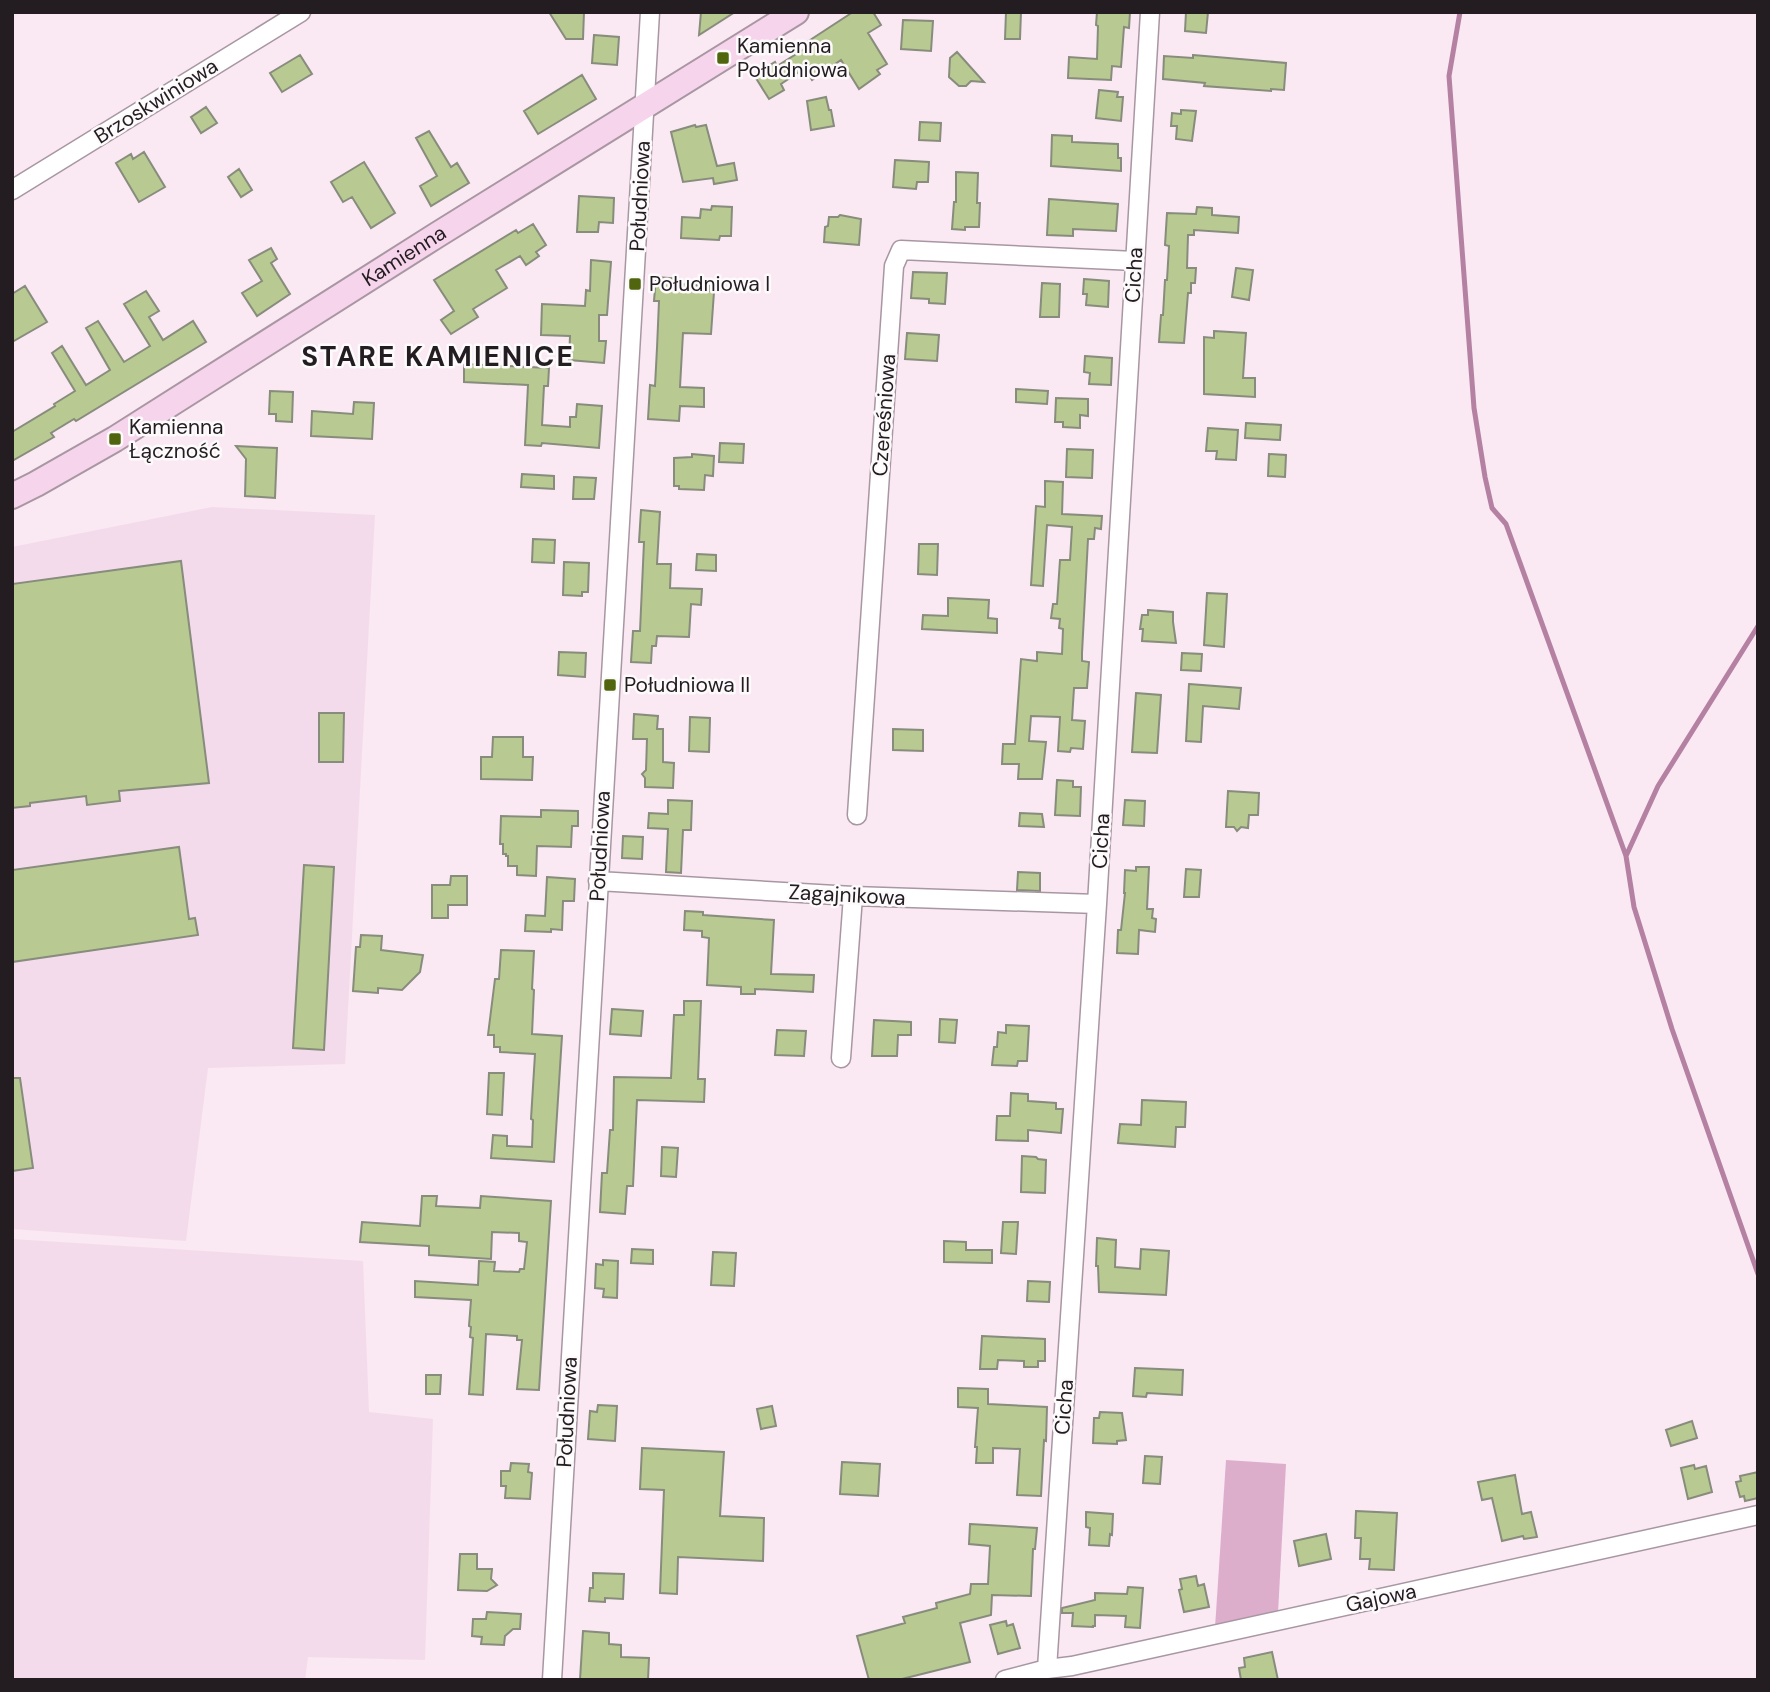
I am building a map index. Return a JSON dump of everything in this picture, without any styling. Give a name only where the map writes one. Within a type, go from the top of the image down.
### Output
[{"type":"street","name":"Brzoskwiniowa","points":[[12,190],[301,12]]},
{"type":"street","name":"Południowa","points":[[552,1680],[650,12]]},
{"type":"street","name":"Kamienna","points":[[12,496],[115,439],[796,12]]},
{"type":"street","name":"Cicha","points":[[1047,1669],[1097,904],[1150,12]]},
{"type":"street","name":"Czereśniowa","points":[[857,815],[894,266],[897,257],[901,250],[1135,261]]},
{"type":"street","name":"Zagajnikowa","points":[[598,881],[853,896],[1097,904]]},
{"type":"street","points":[[841,1058],[853,896]]},
{"type":"street","name":"Gajowa","points":[[1005,1680],[1758,1515]]},
{"type":"shaded area","points":[[212,507],[375,515],[345,1064],[208,1068],[186,1241],[12,1229],[12,547]]},
{"type":"shaded area","points":[[12,1239],[363,1261],[369,1412],[433,1419],[425,1660],[308,1657],[305,1680],[12,1680]]},
{"type":"shaded area","points":[[1226,1460],[1286,1464],[1278,1613],[1215,1628]]},
{"type":"building","points":[[549,12],[584,12],[583,39],[566,39]]},
{"type":"building","points":[[701,12],[735,12],[699,35]]},
{"type":"building","points":[[853,12],[873,12],[881,25],[868,33],[887,64],[877,70],[880,74],[859,89],[841,60],[812,80],[805,68],[781,84],[784,90],[769,99],[754,75],[775,62],[777,66],[809,46],[807,42]]},
{"type":"building","points":[[1006,12],[1021,12],[1020,39],[1005,39]]},
{"type":"building","points":[[1097,12],[1130,12],[1129,28],[1124,27],[1121,67],[1112,66],[1111,80],[1068,78],[1069,57],[1097,59]]},
{"type":"building","points":[[1186,12],[1208,12],[1206,33],[1185,31]]},
{"type":"building","points":[[903,20],[933,21],[931,51],[901,49]]},
{"type":"building","points":[[594,35],[619,37],[617,65],[592,63]]},
{"type":"building","points":[[957,52],[984,82],[971,81],[966,86],[959,86],[949,77],[950,58]]},
{"type":"building","points":[[300,55],[312,74],[282,92],[270,73]]},
{"type":"building","points":[[1193,55],[1286,63],[1284,90],[1204,86],[1205,83],[1163,79],[1164,56],[1193,58]]},
{"type":"building","points":[[582,75],[596,99],[538,134],[524,111]]},
{"type":"building","points":[[1099,90],[1118,92],[1117,97],[1123,97],[1121,121],[1096,118]]},
{"type":"building","points":[[826,97],[834,126],[811,130],[807,101]]},
{"type":"building","points":[[206,107],[217,123],[201,133],[191,117]]},
{"type":"building","points":[[1181,110],[1196,111],[1192,141],[1176,139],[1177,126],[1171,126],[1172,113],[1181,114]]},
{"type":"building","points":[[920,122],[941,123],[940,141],[919,140]]},
{"type":"building","points":[[695,125],[706,125],[717,166],[734,163],[737,180],[714,184],[713,178],[683,182],[671,132]]},
{"type":"building","points":[[429,131],[451,167],[457,163],[469,183],[431,206],[420,186],[437,176],[416,138]]},
{"type":"building","points":[[1052,135],[1072,136],[1072,142],[1118,144],[1121,171],[1051,166]]},
{"type":"building","points":[[144,152],[165,187],[139,202],[116,163],[131,154],[133,159]]},
{"type":"building","points":[[895,160],[929,162],[928,182],[917,182],[916,189],[893,187]]},
{"type":"building","points":[[364,162],[395,213],[371,228],[352,197],[343,202],[331,182]]},
{"type":"building","points":[[239,169],[252,190],[241,197],[228,177]]},
{"type":"building","points":[[956,172],[978,173],[979,227],[952,229],[956,202]]},
{"type":"building","points":[[579,196],[614,198],[613,223],[599,222],[598,232],[577,232]]},
{"type":"building","points":[[1049,199],[1118,204],[1116,231],[1073,229],[1073,236],[1047,235]]},
{"type":"building","points":[[712,206],[732,207],[731,236],[720,236],[719,240],[681,238],[682,217],[700,218],[701,209],[711,210]]},
{"type":"building","points":[[1197,207],[1212,208],[1212,215],[1239,217],[1238,233],[1194,230],[1194,235],[1188,235],[1187,268],[1196,268],[1195,283],[1191,283],[1191,293],[1188,293],[1184,343],[1159,342],[1167,280],[1167,213],[1196,214]]},
{"type":"building","points":[[840,215],[861,219],[859,245],[824,242],[829,217]]},
{"type":"building","points":[[533,224],[546,245],[536,252],[539,256],[526,265],[520,256],[496,270],[507,288],[473,309],[478,317],[451,334],[441,320],[454,311],[434,280],[516,230],[518,233]]},
{"type":"building","points":[[271,248],[277,259],[271,263],[290,294],[257,316],[242,293],[262,281],[249,260]]},
{"type":"building","points":[[591,260],[611,262],[607,315],[599,315],[599,341],[606,341],[604,363],[569,360],[570,336],[541,335],[542,304],[585,306],[586,290],[590,291]]},
{"type":"building","points":[[1236,268],[1253,270],[1249,300],[1232,297]]},
{"type":"building","points":[[913,272],[947,273],[945,304],[929,303],[929,299],[911,298]]},
{"type":"building","points":[[656,277],[681,279],[680,284],[710,286],[710,291],[714,292],[711,334],[683,333],[680,387],[704,388],[704,407],[680,406],[679,421],[648,419],[650,385],[655,386],[659,301],[654,301]]},
{"type":"building","points":[[1084,279],[1109,281],[1108,307],[1086,305],[1087,294],[1083,294]]},
{"type":"building","points":[[1042,283],[1060,284],[1059,317],[1040,317]]},
{"type":"building","points":[[25,286],[47,322],[12,342],[12,294]]},
{"type":"building","points":[[146,291],[159,311],[149,317],[163,340],[193,321],[206,342],[76,421],[74,419],[51,433],[54,437],[12,461],[12,432],[75,391],[52,353],[62,346],[86,385],[110,370],[86,328],[98,321],[124,362],[150,346],[124,304]]},
{"type":"building","points":[[1214,331],[1246,333],[1243,378],[1255,378],[1255,397],[1204,394],[1204,337],[1214,338]]},
{"type":"building","points":[[907,333],[939,335],[937,361],[905,359]]},
{"type":"building","points":[[1085,356],[1112,358],[1111,385],[1089,384],[1090,373],[1084,372]]},
{"type":"building","points":[[464,364],[549,368],[548,386],[544,386],[542,425],[570,427],[570,417],[576,417],[577,404],[602,406],[599,448],[542,443],[541,446],[525,445],[528,385],[464,382]]},
{"type":"building","points":[[1016,389],[1048,391],[1047,404],[1016,402]]},
{"type":"building","points":[[270,391],[293,392],[292,422],[276,421],[276,414],[269,414]]},
{"type":"building","points":[[1056,398],[1088,399],[1088,416],[1080,415],[1080,428],[1063,427],[1063,422],[1055,422]]},
{"type":"building","points":[[354,402],[374,403],[372,439],[311,436],[312,411],[353,414]]},
{"type":"building","points":[[1246,423],[1281,425],[1280,440],[1245,438]]},
{"type":"building","points":[[1208,428],[1238,430],[1236,460],[1216,459],[1217,451],[1206,451]]},
{"type":"building","points":[[720,443],[744,444],[743,463],[719,462]]},
{"type":"building","points":[[236,446],[277,448],[275,498],[245,496],[246,459]]},
{"type":"building","points":[[1067,449],[1093,450],[1092,478],[1066,477]]},
{"type":"building","points":[[692,454],[714,456],[713,476],[705,475],[704,490],[679,489],[679,486],[674,486],[674,458],[692,457]]},
{"type":"building","points":[[1269,454],[1286,455],[1285,477],[1268,476]]},
{"type":"building","points":[[522,474],[554,476],[554,489],[521,487]]},
{"type":"building","points":[[574,477],[596,478],[594,499],[573,499]]},
{"type":"building","points":[[1045,481],[1063,482],[1062,514],[1102,516],[1101,529],[1095,528],[1094,539],[1088,539],[1082,653],[1082,661],[1089,662],[1087,688],[1074,688],[1072,720],[1085,721],[1083,749],[1058,751],[1060,717],[1031,716],[1029,741],[1046,742],[1042,779],[1018,779],[1019,764],[1002,764],[1003,744],[1015,744],[1021,659],[1037,661],[1037,652],[1062,654],[1063,629],[1059,628],[1060,619],[1051,618],[1053,604],[1057,604],[1060,560],[1070,560],[1072,527],[1047,525],[1043,586],[1031,585],[1036,506],[1045,507]]},
{"type":"building","points":[[641,510],[660,512],[657,564],[671,564],[670,588],[702,589],[701,605],[691,604],[689,637],[657,636],[656,646],[652,646],[651,663],[631,662],[633,631],[640,631],[644,542],[639,542]]},
{"type":"building","points":[[533,539],[555,540],[554,563],[532,562]]},
{"type":"building","points":[[919,544],[938,544],[937,575],[918,574]]},
{"type":"building","points":[[697,554],[716,555],[716,571],[696,570]]},
{"type":"building","points":[[181,561],[209,783],[119,791],[120,801],[87,805],[86,796],[12,808],[12,584]]},
{"type":"building","points":[[564,562],[589,563],[588,592],[582,592],[582,596],[563,595]]},
{"type":"building","points":[[1207,593],[1227,594],[1224,647],[1204,645]]},
{"type":"building","points":[[948,598],[989,600],[988,618],[997,619],[997,633],[922,629],[923,615],[948,616]]},
{"type":"building","points":[[1148,610],[1173,612],[1176,643],[1142,641],[1142,615],[1148,615]]},
{"type":"building","points":[[559,652],[586,653],[585,677],[558,675]]},
{"type":"building","points":[[1182,653],[1202,654],[1201,671],[1181,670]]},
{"type":"building","points":[[1189,684],[1241,688],[1239,709],[1203,706],[1201,742],[1186,741]]},
{"type":"building","points":[[1136,693],[1161,695],[1157,753],[1132,752]]},
{"type":"building","points":[[319,713],[344,713],[343,762],[319,762]]},
{"type":"building","points":[[634,714],[658,716],[657,729],[663,729],[663,762],[674,763],[673,788],[645,787],[642,774],[646,770],[647,739],[633,739]]},
{"type":"building","points":[[690,717],[710,718],[709,752],[689,751]]},
{"type":"building","points":[[893,729],[923,730],[923,751],[893,750]]},
{"type":"building","points":[[493,737],[523,737],[523,757],[533,757],[532,780],[481,779],[481,757],[492,757]]},
{"type":"building","points":[[1057,780],[1073,781],[1073,787],[1081,787],[1080,816],[1055,815]]},
{"type":"building","points":[[1228,791],[1259,793],[1258,815],[1249,815],[1248,828],[1241,827],[1237,831],[1234,827],[1226,827]]},
{"type":"building","points":[[668,800],[692,801],[691,830],[683,830],[681,873],[666,872],[668,829],[648,828],[649,813],[668,814]]},
{"type":"building","points":[[1125,800],[1145,801],[1144,826],[1123,825]]},
{"type":"building","points":[[541,810],[578,811],[578,826],[572,826],[571,847],[537,846],[536,876],[517,875],[517,866],[508,866],[508,856],[503,854],[503,844],[500,844],[501,816],[541,817]]},
{"type":"building","points":[[1020,813],[1042,814],[1044,827],[1019,826]]},
{"type":"building","points":[[623,836],[643,837],[642,859],[622,858]]},
{"type":"building","points":[[179,847],[189,919],[195,918],[198,935],[12,962],[12,870]]},
{"type":"building","points":[[304,865],[334,867],[324,1050],[293,1048]]},
{"type":"building","points":[[1136,867],[1149,867],[1147,909],[1153,909],[1152,918],[1156,919],[1155,932],[1139,930],[1138,954],[1117,953],[1125,893],[1125,870],[1136,871]]},
{"type":"building","points":[[1186,869],[1201,870],[1199,897],[1184,897]]},
{"type":"building","points":[[1018,872],[1040,873],[1040,891],[1017,890]]},
{"type":"building","points":[[451,876],[467,876],[467,905],[448,905],[448,918],[432,918],[432,885],[450,885]]},
{"type":"building","points":[[547,877],[575,879],[574,901],[563,901],[562,930],[525,931],[526,915],[545,916]]},
{"type":"building","points":[[685,911],[703,912],[703,915],[774,920],[771,974],[814,975],[813,992],[755,989],[755,994],[741,994],[741,987],[707,985],[709,938],[702,937],[702,931],[684,930]]},
{"type":"building","points":[[361,935],[382,936],[381,950],[423,955],[420,972],[402,990],[378,988],[378,993],[353,991],[356,947],[360,947]]},
{"type":"building","points":[[501,950],[534,951],[532,1034],[562,1036],[554,1162],[491,1158],[493,1135],[507,1136],[507,1146],[532,1147],[535,1054],[500,1052],[500,1047],[494,1047],[494,1035],[488,1035],[495,979],[499,979]]},
{"type":"building","points":[[684,1001],[701,1001],[698,1079],[705,1079],[704,1102],[637,1100],[633,1186],[627,1186],[625,1214],[600,1212],[602,1173],[607,1173],[610,1130],[613,1130],[614,1077],[671,1078],[674,1015],[684,1015]]},
{"type":"building","points":[[612,1009],[643,1011],[641,1036],[610,1034]]},
{"type":"building","points":[[940,1019],[957,1020],[955,1043],[939,1042]]},
{"type":"building","points":[[874,1020],[911,1022],[911,1035],[898,1035],[897,1056],[872,1056]]},
{"type":"building","points":[[1006,1025],[1029,1026],[1027,1061],[1018,1061],[1017,1066],[992,1065],[998,1032],[1006,1033]]},
{"type":"building","points":[[777,1030],[806,1031],[804,1056],[775,1055]]},
{"type":"building","points":[[489,1073],[504,1073],[502,1115],[487,1114]]},
{"type":"building","points":[[12,1078],[20,1078],[33,1168],[12,1171]]},
{"type":"building","points":[[1011,1093],[1028,1094],[1028,1101],[1056,1103],[1056,1109],[1063,1109],[1061,1133],[1028,1130],[1028,1141],[996,1140],[997,1116],[1010,1116]]},
{"type":"building","points":[[1142,1100],[1186,1102],[1185,1127],[1176,1127],[1175,1147],[1118,1143],[1120,1124],[1141,1125]]},
{"type":"building","points":[[662,1147],[678,1148],[676,1177],[661,1176]]},
{"type":"building","points":[[1022,1156],[1046,1160],[1045,1193],[1021,1192]]},
{"type":"building","points":[[422,1196],[437,1196],[436,1206],[480,1208],[481,1196],[551,1201],[539,1390],[517,1389],[522,1340],[517,1340],[517,1336],[486,1334],[483,1395],[469,1394],[473,1338],[470,1337],[469,1326],[471,1300],[415,1297],[415,1281],[478,1285],[479,1261],[495,1262],[494,1271],[519,1272],[524,1269],[527,1242],[519,1241],[519,1233],[492,1232],[491,1259],[429,1255],[429,1246],[360,1242],[362,1222],[420,1226]]},
{"type":"building","points":[[1003,1222],[1018,1222],[1016,1254],[1001,1253]]},
{"type":"building","points":[[1097,1238],[1116,1240],[1115,1267],[1140,1269],[1141,1249],[1169,1251],[1166,1295],[1099,1292]]},
{"type":"building","points":[[944,1241],[966,1242],[966,1250],[992,1250],[992,1263],[944,1262]]},
{"type":"building","points":[[632,1249],[653,1250],[653,1264],[631,1263]]},
{"type":"building","points":[[713,1252],[736,1253],[734,1286],[711,1285]]},
{"type":"building","points":[[603,1260],[618,1261],[617,1298],[603,1297],[604,1289],[595,1288],[596,1264],[603,1265]]},
{"type":"building","points":[[1028,1281],[1050,1282],[1049,1302],[1027,1301]]},
{"type":"building","points":[[982,1336],[1045,1339],[1045,1361],[1038,1361],[1038,1367],[1024,1367],[1024,1361],[998,1360],[997,1369],[980,1369]]},
{"type":"building","points":[[1135,1368],[1183,1370],[1182,1395],[1147,1393],[1146,1397],[1133,1396]]},
{"type":"building","points":[[426,1375],[441,1375],[440,1394],[426,1394]]},
{"type":"building","points":[[958,1388],[988,1389],[988,1404],[1047,1407],[1041,1496],[1017,1495],[1020,1449],[993,1448],[993,1463],[976,1463],[978,1408],[958,1407]]},
{"type":"building","points":[[598,1405],[617,1406],[615,1441],[588,1439],[590,1411],[597,1412]]},
{"type":"building","points":[[772,1406],[776,1426],[761,1429],[757,1409]]},
{"type":"building","points":[[1100,1412],[1122,1413],[1126,1440],[1117,1441],[1117,1444],[1093,1443],[1094,1418],[1099,1418]]},
{"type":"building","points":[[1692,1421],[1697,1438],[1671,1446],[1666,1430]]},
{"type":"building","points":[[642,1448],[724,1452],[720,1516],[764,1518],[763,1561],[678,1557],[677,1594],[660,1593],[664,1490],[640,1489]]},
{"type":"building","points":[[1145,1456],[1162,1457],[1160,1484],[1143,1483]]},
{"type":"building","points":[[842,1462],[880,1464],[878,1496],[840,1494]]},
{"type":"building","points":[[511,1463],[529,1464],[528,1472],[532,1473],[530,1499],[505,1498],[506,1486],[501,1486],[501,1471],[510,1471]]},
{"type":"building","points":[[1694,1465],[1695,1469],[1706,1466],[1712,1492],[1688,1499],[1681,1468]]},
{"type":"building","points":[[1758,1472],[1758,1498],[1745,1501],[1744,1496],[1740,1497],[1736,1482],[1741,1481],[1740,1476]]},
{"type":"building","points":[[1515,1475],[1522,1514],[1531,1512],[1537,1537],[1524,1539],[1523,1536],[1502,1541],[1492,1498],[1482,1500],[1478,1482]]},
{"type":"building","points":[[1356,1511],[1397,1513],[1394,1570],[1369,1569],[1370,1559],[1360,1559],[1361,1538],[1355,1538]]},
{"type":"building","points":[[1086,1512],[1113,1514],[1109,1546],[1089,1545],[1090,1528],[1086,1527]]},
{"type":"building","points":[[970,1524],[1037,1528],[1033,1549],[1031,1596],[992,1595],[991,1615],[960,1623],[970,1662],[898,1680],[869,1680],[857,1636],[905,1623],[903,1617],[937,1608],[936,1603],[970,1594],[971,1584],[988,1584],[990,1546],[969,1544]]},
{"type":"building","points":[[1326,1534],[1331,1559],[1299,1566],[1294,1541]]},
{"type":"building","points":[[460,1554],[477,1554],[477,1569],[492,1569],[491,1579],[497,1585],[487,1591],[458,1590]]},
{"type":"building","points":[[593,1573],[624,1574],[623,1599],[589,1601],[590,1588],[593,1588]]},
{"type":"building","points":[[1196,1576],[1198,1586],[1204,1584],[1209,1607],[1184,1612],[1179,1590],[1182,1589],[1180,1579]]},
{"type":"building","points":[[1128,1587],[1143,1588],[1140,1628],[1125,1627],[1126,1616],[1095,1615],[1093,1627],[1072,1626],[1073,1613],[1062,1613],[1062,1608],[1095,1600],[1095,1593],[1127,1594]]},
{"type":"building","points":[[487,1612],[521,1614],[520,1629],[513,1629],[505,1636],[504,1645],[481,1644],[482,1637],[472,1636],[473,1619],[486,1619]]},
{"type":"building","points":[[1006,1621],[1007,1626],[1013,1624],[1020,1648],[998,1654],[990,1625]]},
{"type":"building","points":[[583,1631],[609,1633],[609,1644],[621,1645],[621,1657],[649,1658],[648,1680],[580,1680]]},
{"type":"building","points":[[1272,1652],[1278,1680],[1241,1680],[1239,1668],[1245,1667],[1244,1658]]},
{"type":"waterway","points":[[1460,12],[1449,76],[1474,408],[1485,477],[1492,508],[1506,524],[1626,856]]},
{"type":"waterway","points":[[1758,626],[1658,786],[1626,856],[1634,907],[1672,1029],[1758,1274]]},
{"type":"place","name":"Kamienna Południowa","points":[[723,58]]},
{"type":"place","name":"Południowa I","points":[[635,284]]},
{"type":"place","name":"Kamienna Łączność","points":[[115,439]]},
{"type":"place","name":"Południowa II","points":[[610,685]]},
{"type":"district","name":"STARE KAMIENICE","points":[[438,356]]}]
